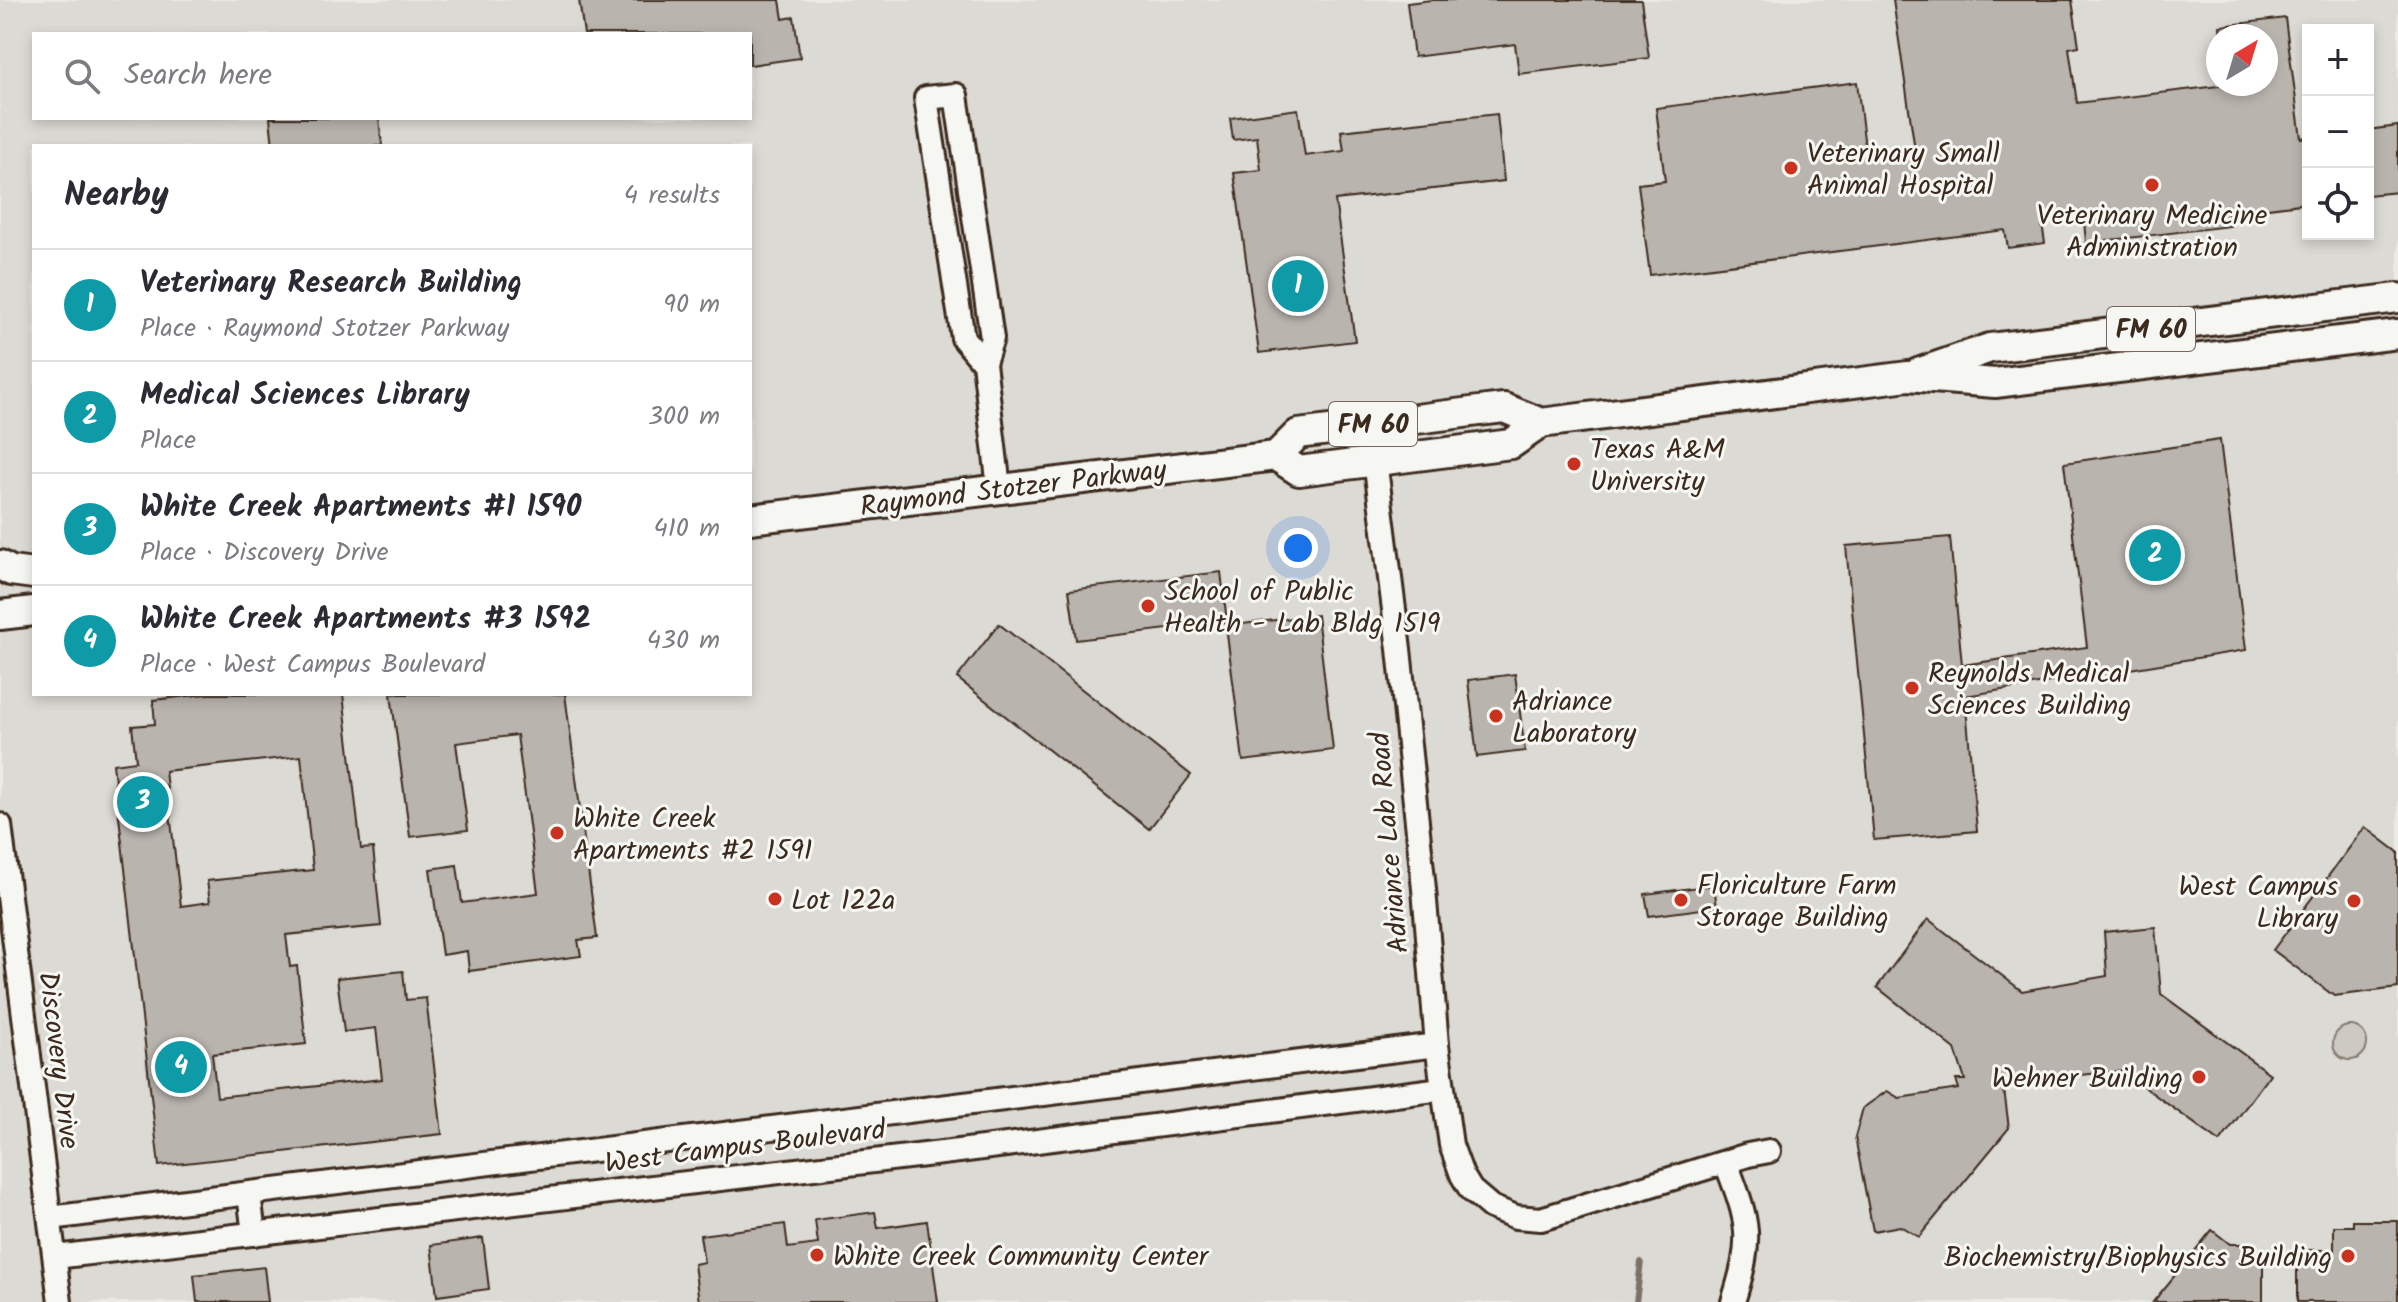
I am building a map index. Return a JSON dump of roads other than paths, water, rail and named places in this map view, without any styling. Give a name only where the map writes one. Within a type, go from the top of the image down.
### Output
[{"type":"main road","name":"Raymond Stotzer Parkway","points":[[1276,456],[1299,471],[1511,444],[1541,423],[1908,376],[1990,348],[2398,298]]},
{"type":"main road","points":[[2125,332],[2130,367]]},
{"type":"main road","name":"Raymond Stotzer Parkway","points":[[1908,376],[1995,383],[2398,334]]},
{"type":"main road","name":"Raymond Stotzer Parkway","points":[[752,519],[1276,456],[1298,434],[1479,411],[1504,408],[1541,423]]},
{"type":"main road","points":[[1375,460],[1390,441],[1451,433],[1479,411]]},
{"type":"main road","points":[[0,565],[11,571],[32,574]]},
{"type":"main road","points":[[0,615],[32,611]]},
{"type":"street","points":[[984,363],[963,338],[926,98],[956,95],[992,338],[984,363],[999,488]]},
{"type":"street","name":"Adriance Lab Road","points":[[1375,460],[1403,679],[1442,1089],[1455,1161],[1471,1190],[1491,1207],[1516,1217],[1541,1219],[1726,1163]]},
{"type":"street","name":"Discovery Drive","points":[[0,825],[60,1302]]},
{"type":"street","name":"West Campus Boulevard","points":[[50,1218],[1437,1045]]},
{"type":"street","name":"West Campus Boulevard","points":[[55,1257],[959,1151],[1442,1089]]},
{"type":"street","points":[[1733,1302],[1745,1263],[1748,1231],[1741,1200],[1726,1163],[1769,1151]]},
{"type":"street","points":[[249,1194],[254,1234]]},
{"type":"waterway","points":[[1636,1302],[1641,1262]]},
{"type":"place","name":"Veterinary Small Animal Hospital","points":[[1791,168]]},
{"type":"place","name":"Veterinary Medicine Administration","points":[[2152,185]]},
{"type":"place","name":"Veterinary Research Building","points":[[1298,286]]},
{"type":"place","name":"Texas A&M University","points":[[1574,464]]},
{"type":"place","name":"Medical Sciences Library","points":[[2155,555]]},
{"type":"place","name":"School of Public Health - Lab Bldg 1519","points":[[1148,606]]},
{"type":"place","name":"Reynolds Medical Sciences Building","points":[[1912,688]]},
{"type":"place","name":"Adriance Laboratory","points":[[1496,716]]},
{"type":"place","name":"White Creek Apartments #1 1590","points":[[143,802]]},
{"type":"place","name":"White Creek Apartments #2 1591","points":[[557,833]]},
{"type":"place","name":"Lot 122a","points":[[775,899]]},
{"type":"place","name":"Floriculture Farm Storage Building","points":[[1681,900]]},
{"type":"place","name":"West Campus Library","points":[[2354,901]]},
{"type":"place","name":"White Creek Apartments #3 1592","points":[[181,1067]]},
{"type":"place","name":"Wehner Building","points":[[2199,1077]]},
{"type":"place","name":"White Creek Community Center","points":[[817,1255]]},
{"type":"place","name":"Biochemistry/Biophysics Building","points":[[2348,1256]]}]
